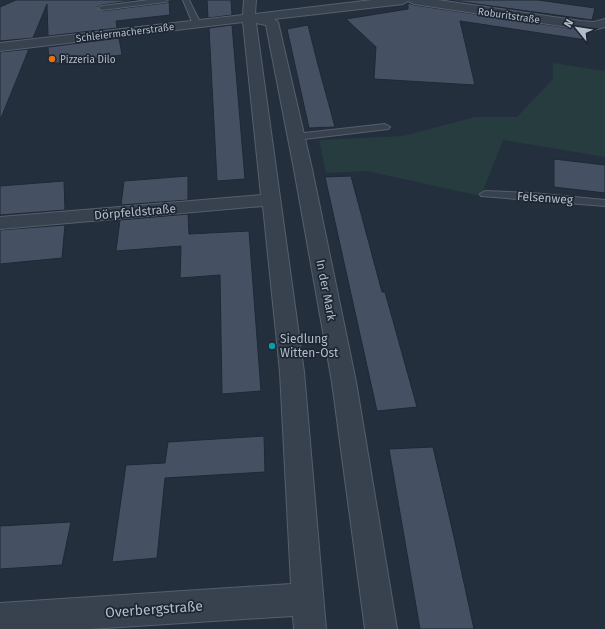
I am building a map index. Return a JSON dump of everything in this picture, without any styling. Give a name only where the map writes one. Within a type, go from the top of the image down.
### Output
[{"type":"street","name":"Schleiermacherstraße","points":[[0,47],[197,24],[250,9],[403,0]]},
{"type":"street","name":"Roburitstraße","points":[[414,0],[581,25],[594,26],[605,23]]},
{"type":"street","name":"In der Mark","points":[[250,9],[272,22],[344,382],[381,629]]},
{"type":"street","points":[[250,9],[270,200],[292,372],[310,629]]},
{"type":"street","name":"Dörpfeldstraße","points":[[0,223],[270,200]]},
{"type":"street","name":"Overbergstraße","points":[[0,619],[308,599]]},
{"type":"lane","points":[[102,8],[165,0]]},
{"type":"lane","points":[[186,0],[197,24]]},
{"type":"lane","points":[[296,137],[385,127]]},
{"type":"lane","name":"Felsenweg","points":[[485,194],[532,196],[605,203]]},
{"type":"green space","points":[[553,63],[605,71],[605,157],[503,140],[481,196],[367,171],[326,173],[319,140],[403,136],[475,117],[517,117],[553,79]]},
{"type":"building","points":[[16,0],[137,0],[97,7],[102,11],[165,3],[169,1],[170,15],[116,21],[117,28],[48,36],[47,4],[33,38],[0,41],[0,7]]},
{"type":"building","points":[[207,0],[231,0],[232,15],[208,18]]},
{"type":"building","points":[[448,0],[538,0],[595,8],[592,20]]},
{"type":"building","points":[[408,3],[589,31],[586,40],[460,21],[475,85],[374,79],[376,47],[346,19],[408,9]]},
{"type":"building","points":[[232,25],[245,179],[217,181],[209,28]]},
{"type":"building","points":[[308,25],[335,127],[309,128],[287,29]]},
{"type":"building","points":[[119,38],[122,55],[49,64],[48,47]]},
{"type":"building","points":[[29,49],[1,118],[0,118],[0,52]]},
{"type":"building","points":[[554,159],[605,165],[605,193],[554,187]]},
{"type":"building","points":[[188,176],[188,200],[121,205],[124,181]]},
{"type":"building","points":[[351,176],[382,292],[385,292],[417,407],[377,411],[325,177]]},
{"type":"building","points":[[64,181],[65,210],[0,215],[0,186]]},
{"type":"building","points":[[188,214],[189,234],[249,231],[261,391],[222,394],[220,275],[180,278],[181,246],[116,251],[120,220]]},
{"type":"building","points":[[65,225],[62,258],[0,264],[0,230]]},
{"type":"building","points":[[264,436],[265,472],[165,478],[157,558],[112,562],[126,465],[165,463],[168,442]]},
{"type":"building","points":[[433,447],[474,629],[420,629],[389,449]]},
{"type":"building","points":[[71,522],[62,565],[0,569],[0,526]]},
{"type":"place","name":"Pizzeria Dilo","points":[[52,59]]},
{"type":"place","name":"Siedlung Witten-Ost","points":[[272,346]]}]
